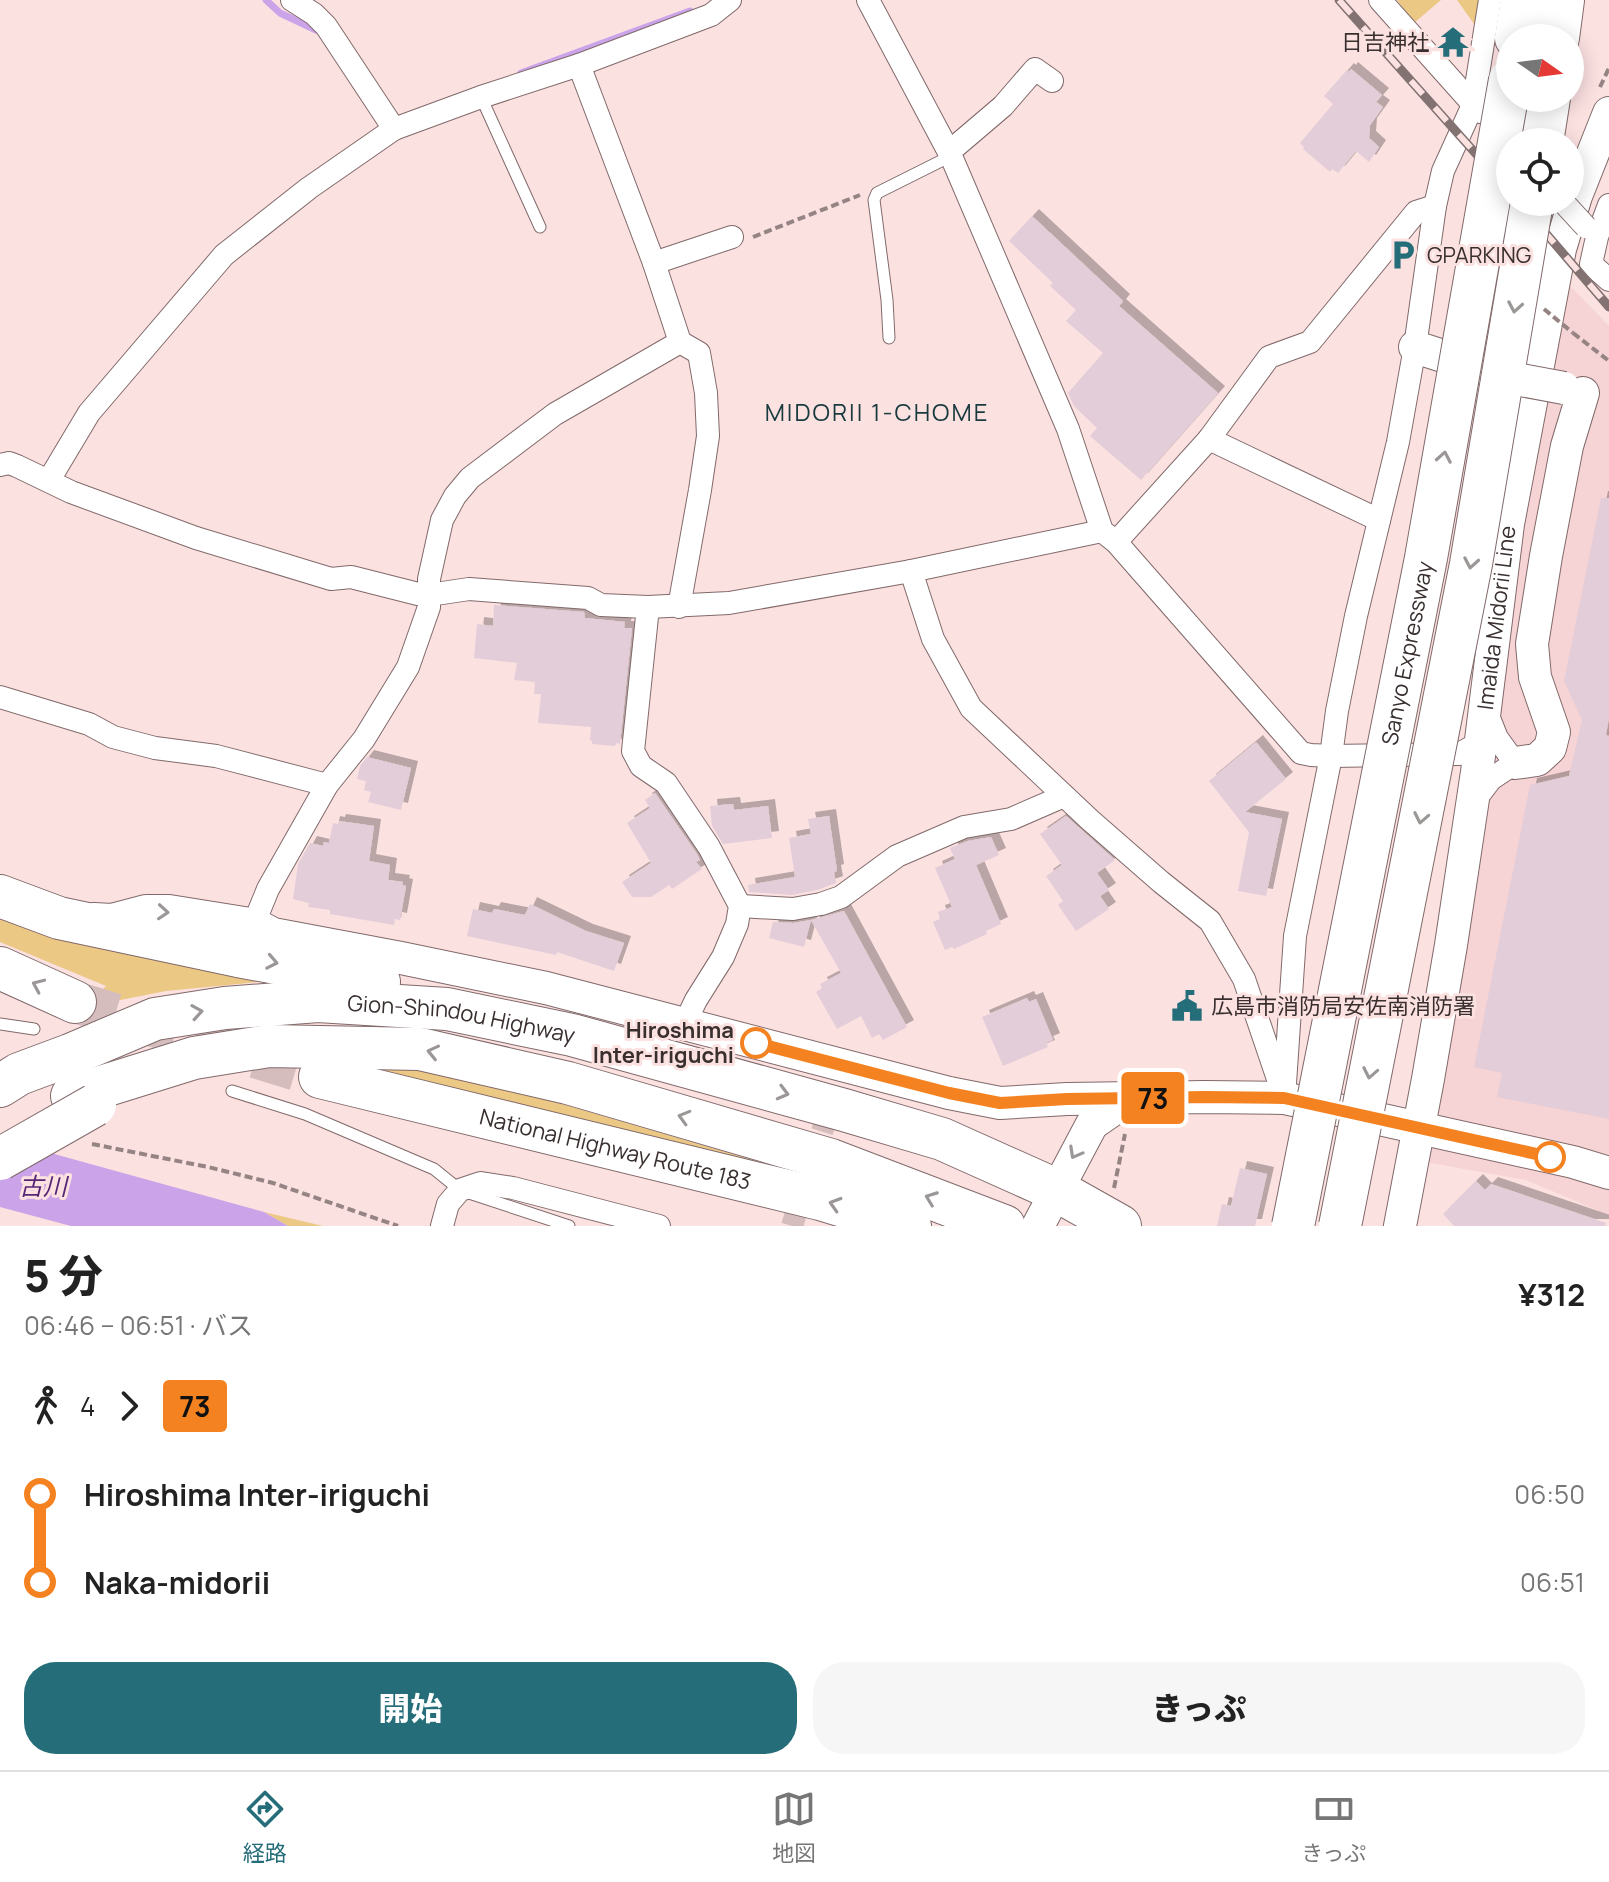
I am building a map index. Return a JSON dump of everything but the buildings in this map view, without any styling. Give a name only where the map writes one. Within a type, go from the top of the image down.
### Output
[{"type":"highway","points":[[1518,24],[1522,0]]},
{"type":"highway","points":[[1560,24],[1563,0]]},
{"type":"highway","name":"Sanyo Expressway","points":[[1293,1226],[1426,558],[1504,112]]},
{"type":"highway","name":"Sanyo Expressway","points":[[1340,1226],[1471,564],[1530,216]]},
{"type":"highway","points":[[1272,1226],[1360,891]]},
{"type":"highway","points":[[0,896],[59,918],[425,991],[572,1035]]},
{"type":"highway","points":[[0,968],[75,1002]]},
{"type":"highway","name":"Gion-Shindou Highway","points":[[6,1074],[70,1055],[155,1019],[225,1008],[318,1001],[447,1009],[572,1035],[942,1139],[1047,1208],[1116,1211]]},
{"type":"highway","name":"Gion-Shindou Highway","points":[[0,1134],[84,1114],[194,1058],[269,1046],[420,1049],[568,1083],[831,1160],[1004,1226]]},
{"type":"highway","name":"National Highway Route 183","points":[[320,1077],[820,1199],[910,1226]]},
{"type":"highway","points":[[0,1159],[84,1114]]},
{"type":"street","points":[[292,0],[326,26],[394,129]]},
{"type":"street","points":[[49,480],[89,413],[224,255],[309,188],[394,129],[711,15],[730,0]]},
{"type":"street","points":[[868,0],[950,154],[1068,429],[1109,536],[1301,753],[1331,756],[1472,756]]},
{"type":"street","points":[[1380,0],[1496,130]]},
{"type":"street","points":[[1284,1098],[1295,936],[1337,711],[1356,616],[1398,442],[1435,206],[1443,171],[1473,105],[1490,0]]},
{"type":"street","points":[[579,65],[654,263],[680,342],[699,353],[706,393],[708,436],[679,607]]},
{"type":"street","points":[[950,154],[1003,106],[1035,69],[1052,81]]},
{"type":"street","name":"Imaida Midorii Line","points":[[1400,1226],[1433,1049],[1472,804],[1472,756],[1485,708],[1508,524],[1560,249],[1576,196],[1609,113]]},
{"type":"street","points":[[1609,205],[1592,232],[1591,264],[1609,280]]},
{"type":"street","points":[[0,465],[9,463],[71,492],[196,538],[301,570],[331,579],[351,577],[429,595],[469,589],[588,598],[601,605],[679,607],[729,603],[1109,536],[1209,439],[1269,357],[1310,342],[1416,212],[1435,206]]},
{"type":"street","points":[[1577,216],[1592,232]]},
{"type":"street","points":[[654,263],[732,237]]},
{"type":"street","points":[[256,925],[268,889],[327,785],[364,739],[408,667],[429,607],[429,579],[442,520],[455,496],[470,478],[555,414],[680,342]]},
{"type":"street","points":[[1415,347],[1510,378],[1585,391],[1567,446],[1532,644],[1535,677],[1554,732],[1550,748],[1537,760],[1515,763],[1491,779],[1472,804]]},
{"type":"street","points":[[1209,439],[1379,520]]},
{"type":"street","points":[[911,571],[933,639],[971,708],[1064,796],[1210,921],[1244,979],[1284,1098]]},
{"type":"street","points":[[648,607],[633,751],[641,766],[666,783],[709,847],[740,906],[737,924],[723,957],[684,1025]]},
{"type":"street","points":[[0,697],[89,724],[113,737],[155,748],[216,756],[327,785]]},
{"type":"street","points":[[1485,708],[1497,738],[1515,763]]},
{"type":"street","points":[[740,906],[793,909],[841,897],[897,856],[964,827],[1011,819],[1064,796]]},
{"type":"street","points":[[59,918],[112,920],[146,911],[169,911],[256,925],[273,934],[546,988],[788,1050],[839,1077],[1000,1103],[1067,1099],[1284,1098],[1573,1162],[1609,1173]]},
{"type":"street","points":[[1047,1208],[1092,1124],[1128,1099]]},
{"type":"street","points":[[450,1207],[481,1183],[513,1188],[659,1226]]},
{"type":"lane","points":[[481,97],[540,227]]},
{"type":"lane","points":[[889,338],[874,200],[877,193],[950,154]]},
{"type":"lane","points":[[0,1024],[34,1029]]},
{"type":"lane","points":[[232,1091],[305,1114],[434,1169],[450,1207],[569,1226]]},
{"type":"path","points":[[732,237],[740,242],[866,193]]},
{"type":"path","points":[[1540,305],[1609,361]]},
{"type":"path","points":[[84,1114],[99,1147],[208,1167],[273,1183],[398,1226]]},
{"type":"path","points":[[1116,1211],[1126,1131]]},
{"type":"shaded area","points":[[1397,0],[1441,0],[1414,23]]},
{"type":"shaded area","points":[[1457,0],[1485,0],[1479,31]]},
{"type":"shaded area","points":[[1547,262],[1609,326],[1609,1215],[1526,1180],[1403,1158]]},
{"type":"shaded area","points":[[0,916],[302,981],[166,991],[85,1007],[106,986],[0,942]]},
{"type":"shaded area","points":[[336,1063],[423,1071],[508,1088],[865,1193]]},
{"type":"shaded area","points":[[264,1212],[323,1226],[288,1226]]},
{"type":"water","name":"古川","points":[[0,1139],[264,1212],[288,1226],[71,1226],[0,1207]]},
{"type":"waterway","points":[[266,0],[280,13],[316,30]]},
{"type":"waterway","points":[[521,73],[690,11]]},
{"type":"tunnel","points":[[75,1002],[320,1077]]},
{"type":"tunnel","points":[[792,1226],[832,1100]]},
{"type":"railway","points":[[1339,0],[1496,176]]},
{"type":"railway","points":[[1531,216],[1609,307]]},
{"type":"bus line","name":"73","points":[[756,1043],[949,1093],[1000,1103],[1067,1099],[1284,1098],[1550,1157]]},
{"type":"place","name":"日吉神社","points":[[1453,42]]},
{"type":"place","name":"GPARKING","points":[[1403,255]]},
{"type":"place","name":"広島市消防局安佐南消防署","points":[[1187,1006]]},
{"type":"place","name":"Hiroshima Inter-iriguchi","points":[[756,1043]]},
{"type":"district","name":"MIDORII 1-CHOME","points":[[877,411]]}]
